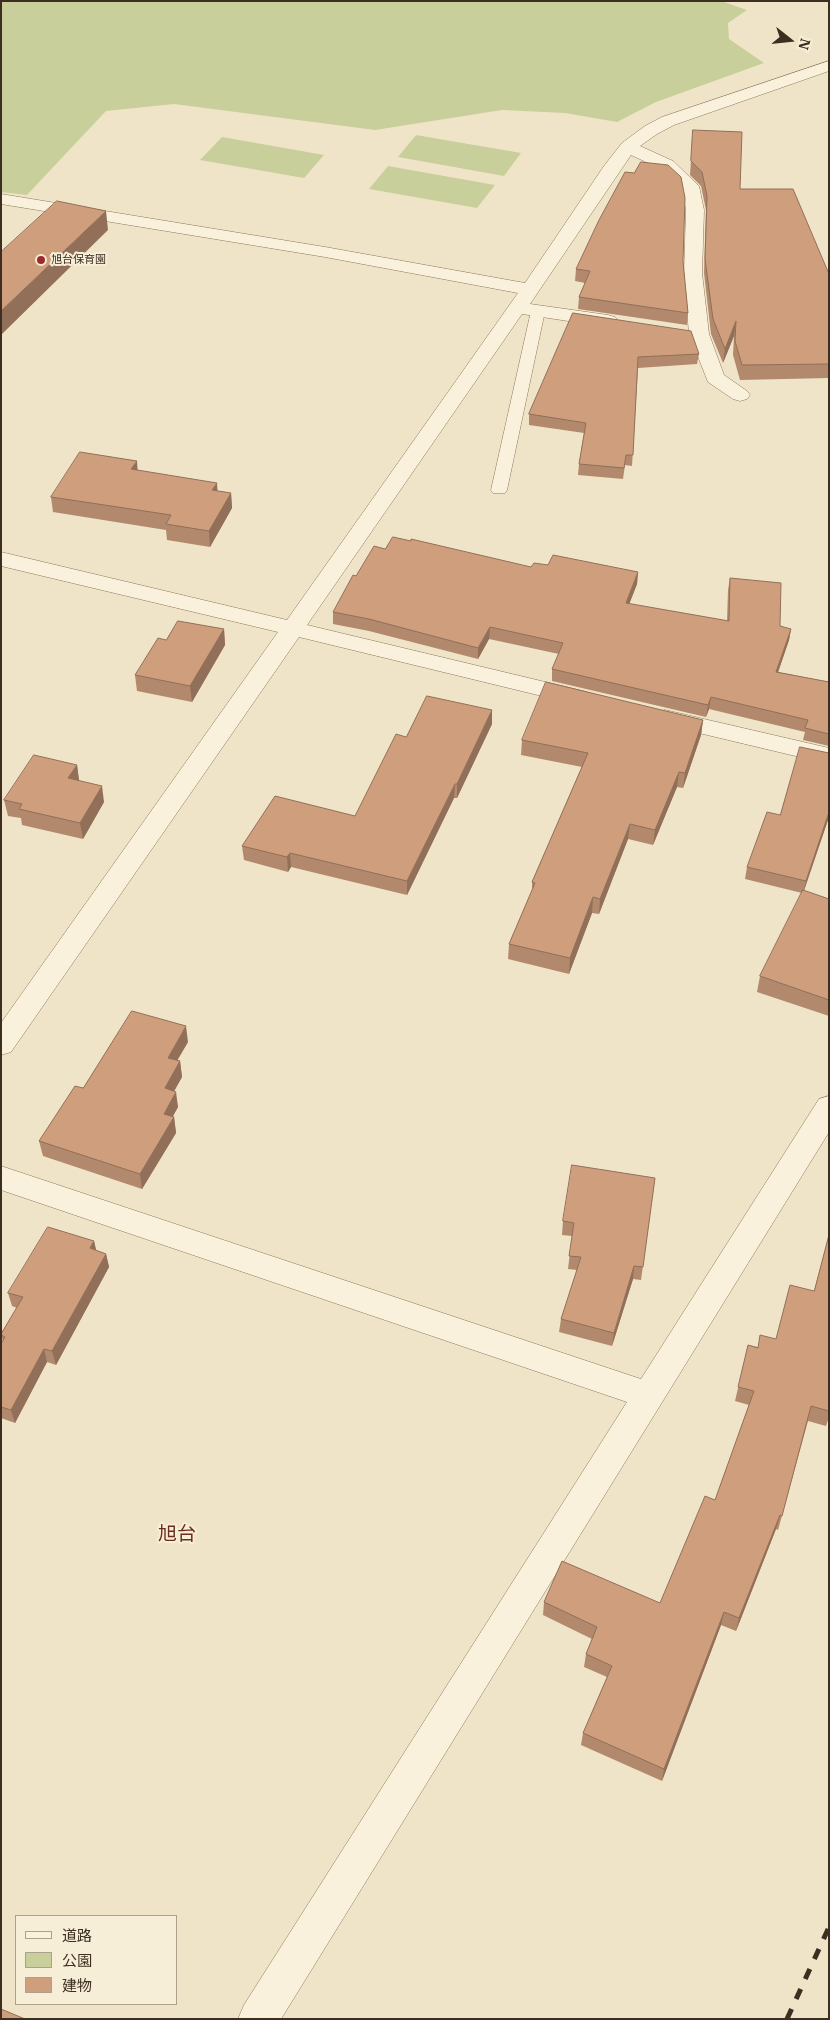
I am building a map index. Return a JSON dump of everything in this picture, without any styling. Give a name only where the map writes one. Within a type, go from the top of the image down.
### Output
[{"type":"street","points":[[1,1045],[291,629],[528,309],[530,290],[610,170],[628,147],[651,130],[668,121],[829,66]]},
{"type":"street","points":[[628,147],[667,165],[690,186],[695,210],[693,273],[699,334],[715,378],[740,395]]},
{"type":"street","points":[[1,199],[325,252],[530,290]]},
{"type":"street","points":[[528,309],[623,323]]},
{"type":"street","points":[[680,332],[699,334]]},
{"type":"street","points":[[1,559],[598,702]]},
{"type":"street","points":[[646,713],[829,756]]},
{"type":"street","points":[[258,2019],[829,1107]]},
{"type":"street","points":[[1,1178],[647,1395]]},
{"type":"lane","points":[[499,490],[528,309]]},
{"type":"green space","points":[[1,1],[721,1],[747,10],[728,23],[729,39],[764,63],[656,102],[617,122],[565,113],[502,110],[375,130],[174,104],[106,111],[27,195],[1,192]]},
{"type":"green space","points":[[416,135],[521,153],[504,176],[398,157]]},
{"type":"green space","points":[[222,137],[324,155],[304,178],[200,160]]},
{"type":"green space","points":[[388,166],[495,185],[477,208],[369,189]]},
{"type":"building","points":[[693,130],[742,132],[740,189],[793,189],[829,274],[829,364],[742,365],[735,341],[736,321],[725,349],[713,319],[705,259],[707,196],[702,172],[691,161]]},
{"type":"building","points":[[641,162],[668,165],[681,177],[685,198],[683,261],[688,313],[579,297],[590,271],[576,269],[599,220],[625,172],[634,173]]},
{"type":"building","points":[[57,201],[106,211],[1,311],[1,252]]},
{"type":"building","points":[[573,313],[691,331],[699,354],[638,357],[633,455],[626,455],[624,468],[579,464],[586,423],[529,414]]},
{"type":"building","points":[[80,452],[137,461],[131,469],[217,483],[212,490],[231,493],[209,531],[166,524],[171,515],[51,497]]},
{"type":"building","points":[[393,537],[411,541],[411,539],[531,567],[534,563],[548,565],[553,555],[638,572],[626,603],[729,621],[730,578],[781,583],[780,626],[791,629],[776,672],[829,682],[829,734],[805,728],[808,720],[711,697],[708,705],[552,669],[563,643],[490,627],[478,648],[369,619],[333,612],[353,575],[356,576],[374,546],[385,549]]},
{"type":"building","points":[[178,621],[224,629],[190,686],[135,675],[158,638],[166,640]]},
{"type":"building","points":[[546,682],[703,720],[685,773],[679,772],[655,830],[630,824],[600,899],[593,897],[570,958],[509,944],[535,883],[532,882],[588,753],[522,740]]},
{"type":"building","points":[[427,696],[492,710],[457,784],[455,784],[407,881],[290,853],[287,857],[242,846],[275,796],[355,816],[396,734],[406,737]]},
{"type":"building","points":[[800,747],[829,753],[829,812],[806,881],[747,867],[767,812],[780,815]]},
{"type":"building","points":[[34,755],[77,765],[68,778],[102,786],[80,823],[19,809],[22,804],[4,800]]},
{"type":"building","points":[[803,890],[829,899],[829,1000],[760,976]]},
{"type":"building","points":[[132,1011],[186,1026],[168,1058],[180,1061],[165,1088],[176,1092],[164,1114],[174,1117],[140,1174],[39,1141],[75,1086],[83,1088]]},
{"type":"building","points":[[572,1165],[655,1178],[643,1267],[634,1266],[614,1333],[561,1319],[581,1257],[569,1256],[574,1223],[563,1221]]},
{"type":"building","points":[[48,1227],[94,1241],[90,1248],[106,1254],[52,1351],[44,1349],[11,1410],[1,1407],[1,1344],[5,1337],[1,1334],[23,1297],[8,1293]]},
{"type":"building","points":[[829,1235],[829,1411],[811,1406],[782,1516],[780,1515],[739,1618],[724,1612],[664,1769],[583,1733],[612,1666],[586,1654],[597,1627],[544,1602],[562,1561],[660,1603],[705,1496],[715,1500],[754,1391],[738,1387],[748,1345],[758,1348],[760,1335],[776,1339],[790,1285],[814,1291]]},
{"type":"building","points":[[1,2009],[25,2019],[1,2019]]},
{"type":"railway","points":[[787,2019],[829,1927]]},
{"type":"place","name":"旭台保育園","points":[[41,260]]},
{"type":"district","name":"旭台","points":[[177,1535]]}]
